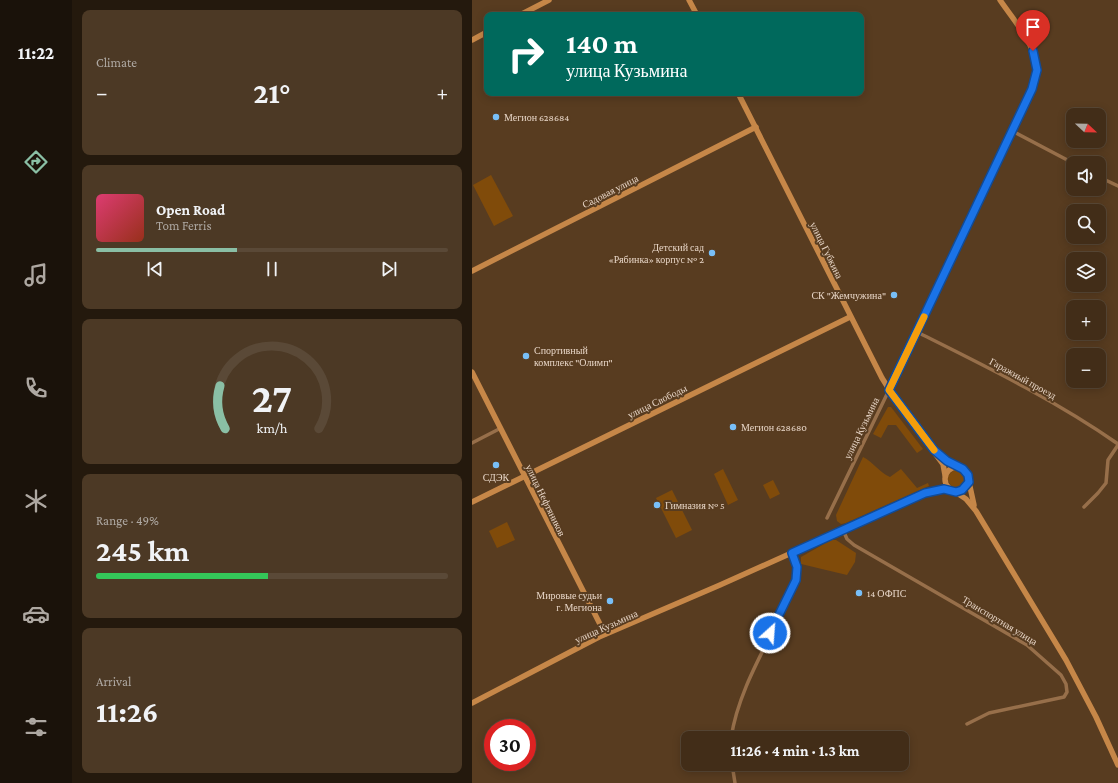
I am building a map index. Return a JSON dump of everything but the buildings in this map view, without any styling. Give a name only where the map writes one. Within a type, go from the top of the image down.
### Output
[{"type":"main road","points":[[526,12],[548,0]]},
{"type":"main road","points":[[689,0],[696,12]]},
{"type":"main road","points":[[693,0],[697,12]]},
{"type":"main road","name":"улица Кузьмина","points":[[889,390],[1035,82],[1037,64],[1029,44],[1000,0]]},
{"type":"main road","points":[[472,40],[484,34]]},
{"type":"main road","name":"улица Губкина","points":[[740,96],[850,316],[889,390],[934,450]]},
{"type":"main road","name":"Садовая улица","points":[[472,272],[756,127]]},
{"type":"main road","name":"улица Свободы","points":[[472,502],[850,316]]},
{"type":"main road","name":"улица Нефтяников","points":[[472,372],[605,634]]},
{"type":"main road","points":[[934,450],[947,461],[966,471],[969,478],[971,497],[976,511]]},
{"type":"main road","points":[[934,450],[943,464],[946,484],[952,491],[966,499],[976,511]]},
{"type":"main road","points":[[925,493],[940,484],[951,468],[960,467]]},
{"type":"main road","points":[[925,493],[941,489],[960,491],[966,488],[969,478]]},
{"type":"main road","name":"улица Кузьмина","points":[[472,703],[605,634],[792,553],[925,493]]},
{"type":"main road","name":"Транспортная улица","points":[[976,511],[1066,660],[1096,717],[1117,763],[1118,769]]},
{"type":"street","points":[[1012,131],[1066,159]]},
{"type":"street","points":[[1106,180],[1118,186]]},
{"type":"street","name":"Гаражный проезд","points":[[917,332],[1091,425],[1118,444]]},
{"type":"street","name":"улица Кузьмина","points":[[828,518],[889,390]]},
{"type":"street","points":[[472,443],[501,428]]},
{"type":"street","points":[[1084,507],[1106,483],[1108,460],[1118,444]]},
{"type":"street","name":"Транспортная улица","points":[[843,530],[847,539],[854,545],[1023,643],[1052,666],[1066,684],[1067,692],[1062,697],[989,713],[967,724]]},
{"type":"street","points":[[732,731],[736,714],[745,689],[796,580],[797,567],[792,553]]},
{"type":"street","points":[[733,771],[735,783]]},
{"type":"shaded area","points":[[491,175],[513,216],[494,226],[473,185]]},
{"type":"shaded area","points":[[888,407],[891,407],[923,449],[917,453],[896,425],[888,425],[881,438],[873,434]]},
{"type":"shaded area","points":[[863,457],[890,477],[901,469],[917,488],[928,483],[929,486],[841,524],[837,521],[836,515]]},
{"type":"shaded area","points":[[723,469],[738,500],[728,505],[714,474]]},
{"type":"shaded area","points":[[957,470],[963,473],[966,479],[963,485],[957,488],[951,485],[948,479],[951,473]]},
{"type":"shaded area","points":[[773,480],[780,494],[770,499],[763,485]]},
{"type":"shaded area","points":[[672,490],[692,530],[676,538],[656,498]]},
{"type":"shaded area","points":[[507,522],[515,540],[497,548],[489,531]]},
{"type":"shaded area","points":[[831,540],[836,540],[856,553],[855,562],[847,575],[801,564],[801,557]]},
{"type":"slow traffic","points":[[924,317],[889,390],[934,450]]},
{"type":"place","name":"Мегион 628684","points":[[496,117]]},
{"type":"place","name":"Детский сад «Рябинка» корпус № 2","points":[[712,253]]},
{"type":"place","name":"СК \"Жемчужина\"","points":[[894,295]]},
{"type":"place","name":"Спортивный комплекс \"Олимп\"","points":[[526,356]]},
{"type":"place","name":"Мегион 628680","points":[[733,427]]},
{"type":"place","name":"СДЭК","points":[[496,465]]},
{"type":"place","name":"Гимназия № 5","points":[[657,505]]},
{"type":"place","name":"14 ОФПС","points":[[859,593]]},
{"type":"place","name":"Мировые судьи г. Мегиона","points":[[610,601]]},
{"type":"route","points":[[770,633],[796,580],[797,567],[792,553],[925,493],[944,489],[958,492],[966,488],[968,484],[969,476],[966,471],[947,461],[934,450],[889,390],[1035,82],[1037,64],[1033,51]]}]
